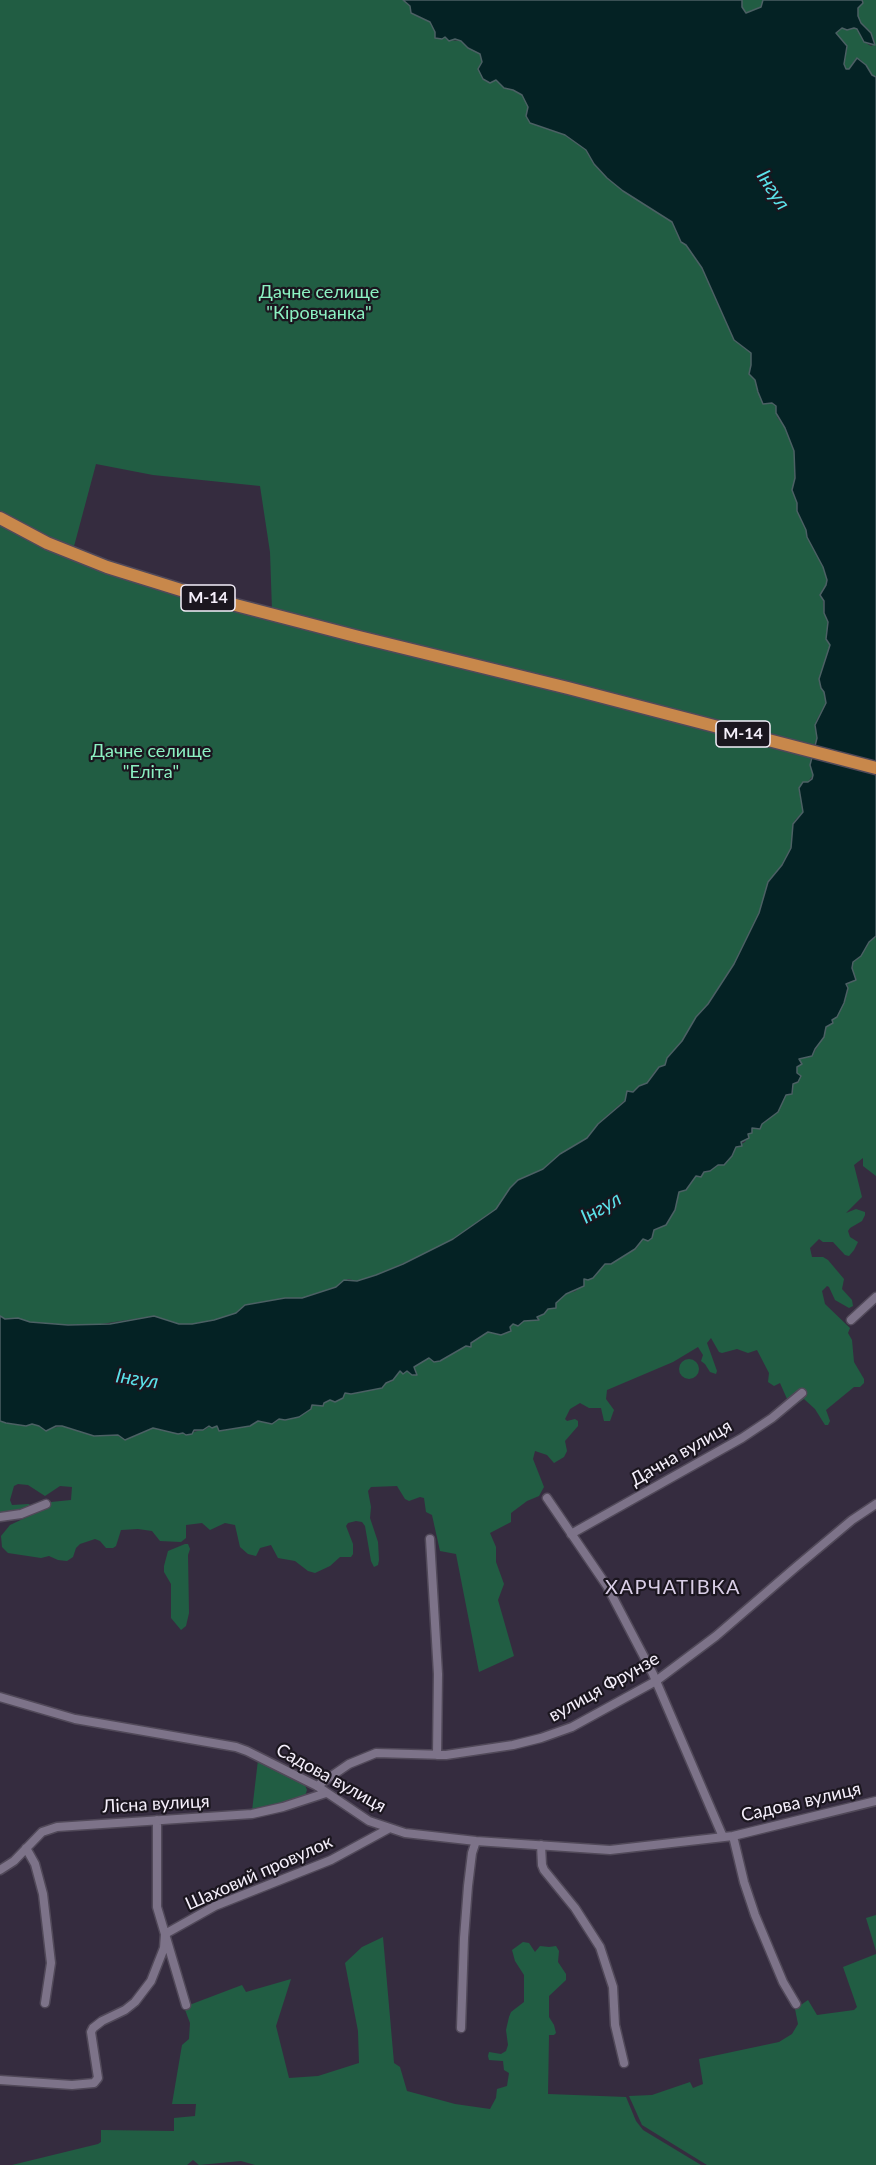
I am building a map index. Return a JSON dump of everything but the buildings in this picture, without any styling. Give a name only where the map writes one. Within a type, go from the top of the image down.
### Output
[{"type":"highway","name":"М-14","points":[[0,518],[47,543],[107,567],[197,595],[876,768]]},
{"type":"street","points":[[851,1320],[876,1297]]},
{"type":"street","name":"Дачна вулиця","points":[[571,1534],[742,1438],[772,1418],[802,1393]]},
{"type":"street","name":"Садова вулиця","points":[[547,1498],[607,1586],[656,1681],[728,1836],[755,1914],[783,1982],[796,2004]]},
{"type":"street","points":[[0,1517],[21,1514],[46,1504]]},
{"type":"street","name":"вулиця Фрунзе","points":[[317,1786],[349,1764],[376,1753],[437,1755],[513,1745],[572,1727],[656,1681],[716,1636],[852,1520],[876,1504]]},
{"type":"street","points":[[430,1539],[438,1674],[437,1755]]},
{"type":"street","name":"Садова вулиця","points":[[0,1697],[75,1719],[236,1747],[317,1786],[355,1813],[405,1833],[476,1841],[610,1850],[728,1836],[876,1801]]},
{"type":"street","name":"Лісна вулиця","points":[[0,1870],[14,1861],[42,1832],[57,1827],[252,1814],[284,1807],[327,1793]]},
{"type":"street","points":[[157,1820],[157,1907],[186,2005]]},
{"type":"street","name":"Шаховий провулок","points":[[165,1934],[215,1906],[331,1860],[388,1828]]},
{"type":"street","points":[[461,2028],[467,1896],[472,1853],[476,1841]]},
{"type":"street","points":[[541,1845],[544,1870],[575,1908],[600,1947],[606,1962],[613,1987],[615,2025],[624,2063]]},
{"type":"street","points":[[26,1848],[35,1864],[43,1894],[51,1963],[45,2003]]},
{"type":"street","points":[[0,2080],[72,2085],[94,2083],[98,2078],[93,2028],[135,2002],[151,1981],[164,1948],[165,1934]]},
{"type":"green space","name":"Дачне селище \"Кіровчанка\"","points":[[0,0],[403,0],[415,15],[430,22],[447,40],[461,41],[480,54],[482,62],[479,67],[483,79],[487,82],[496,80],[503,87],[522,95],[528,107],[526,116],[530,123],[565,135],[586,150],[594,164],[607,178],[672,222],[681,242],[686,245],[702,268],[734,340],[751,353],[749,374],[755,380],[763,401],[776,406],[777,417],[785,428],[794,451],[795,478],[792,490],[797,503],[797,511],[827,580],[822,590],[824,613],[828,622],[826,639],[830,645],[819,681],[826,703],[816,721],[817,738],[814,745],[272,610],[270,552],[260,486],[153,475],[96,464],[73,550],[0,514]]},
{"type":"green space","points":[[742,0],[763,0],[763,3],[761,7],[746,13],[742,7]]},
{"type":"green space","points":[[862,0],[876,0],[876,77],[861,60],[856,58],[849,69],[846,69],[844,64],[847,48],[836,33],[842,28],[854,28],[857,29],[864,42],[871,46],[875,44],[870,31],[861,23],[858,16],[858,8],[863,3]]},
{"type":"green space","name":"Дачне селище \"Еліта\"","points":[[0,523],[83,563],[811,757],[810,765],[813,775],[808,782],[803,782],[799,791],[803,812],[795,820],[791,847],[782,865],[768,882],[759,913],[734,964],[708,1004],[696,1017],[682,1041],[667,1058],[665,1065],[655,1071],[647,1083],[631,1092],[587,1138],[560,1154],[543,1169],[518,1180],[496,1209],[453,1239],[376,1275],[357,1281],[348,1279],[336,1287],[302,1298],[285,1298],[245,1305],[236,1313],[192,1324],[179,1324],[154,1316],[88,1326],[30,1322],[18,1318],[5,1319],[0,1316]]},
{"type":"green space","points":[[876,936],[876,1176],[863,1166],[863,1158],[854,1165],[862,1197],[846,1213],[856,1209],[865,1212],[865,1215],[862,1221],[848,1231],[850,1237],[858,1242],[849,1256],[845,1255],[833,1242],[823,1242],[819,1239],[810,1248],[812,1257],[823,1257],[828,1260],[844,1279],[842,1289],[852,1300],[853,1306],[849,1308],[835,1300],[827,1286],[822,1291],[825,1304],[850,1328],[848,1333],[852,1340],[854,1362],[864,1383],[860,1387],[854,1387],[826,1410],[830,1421],[828,1425],[825,1425],[815,1409],[804,1399],[791,1408],[780,1383],[774,1386],[768,1382],[769,1373],[757,1350],[748,1353],[737,1349],[722,1353],[719,1352],[711,1338],[707,1343],[716,1374],[710,1372],[701,1361],[703,1355],[698,1347],[673,1362],[607,1390],[606,1399],[614,1410],[610,1421],[604,1421],[601,1408],[589,1408],[580,1403],[570,1409],[565,1419],[567,1421],[575,1419],[578,1421],[578,1426],[565,1441],[567,1451],[564,1457],[554,1463],[547,1455],[535,1451],[533,1459],[544,1487],[539,1496],[527,1501],[511,1513],[511,1522],[490,1533],[496,1547],[496,1562],[504,1584],[498,1600],[514,1656],[479,1672],[456,1554],[440,1551],[432,1515],[426,1512],[424,1498],[409,1501],[405,1499],[397,1486],[371,1487],[368,1491],[371,1507],[370,1518],[378,1542],[379,1560],[378,1565],[374,1567],[365,1526],[362,1522],[356,1521],[346,1526],[353,1544],[351,1557],[340,1557],[330,1566],[315,1573],[308,1571],[295,1561],[278,1558],[271,1545],[260,1548],[256,1556],[248,1554],[240,1547],[235,1525],[225,1523],[210,1530],[202,1523],[186,1525],[186,1538],[181,1542],[160,1541],[152,1531],[121,1530],[116,1546],[113,1548],[106,1548],[95,1539],[80,1544],[73,1557],[67,1561],[49,1556],[41,1558],[8,1553],[2,1547],[1,1536],[10,1525],[40,1511],[51,1502],[71,1500],[72,1487],[60,1486],[45,1496],[28,1485],[18,1484],[14,1486],[10,1500],[12,1505],[29,1504],[31,1507],[0,1516],[0,1421],[24,1426],[32,1424],[44,1430],[62,1426],[94,1436],[117,1435],[125,1440],[153,1428],[185,1434],[210,1426],[217,1426],[220,1431],[250,1426],[257,1421],[272,1424],[279,1419],[299,1417],[311,1409],[312,1405],[323,1406],[330,1400],[335,1402],[345,1393],[382,1388],[386,1383],[391,1382],[400,1371],[417,1375],[413,1368],[416,1364],[429,1358],[434,1362],[440,1361],[466,1346],[469,1347],[471,1343],[488,1332],[501,1335],[510,1332],[513,1324],[518,1326],[524,1321],[544,1314],[566,1294],[576,1291],[584,1279],[593,1278],[605,1264],[611,1264],[636,1249],[643,1239],[652,1238],[654,1230],[666,1225],[675,1210],[679,1192],[688,1187],[696,1176],[701,1177],[704,1172],[718,1165],[724,1165],[736,1147],[745,1142],[752,1128],[761,1127],[778,1112],[786,1095],[793,1093],[793,1084],[798,1082],[800,1076],[796,1072],[801,1064],[799,1058],[812,1056],[826,1027],[833,1022],[832,1020],[844,1003],[848,990],[847,982],[856,979],[852,968],[853,962],[861,956],[869,942]]},
{"type":"green space","points":[[689,1359],[696,1362],[699,1369],[696,1376],[689,1379],[682,1376],[679,1369],[682,1362]]},
{"type":"green space","points":[[188,1544],[190,1549],[188,1555],[189,1613],[186,1626],[181,1630],[171,1618],[171,1584],[164,1572],[164,1566],[168,1551]]},
{"type":"green space","points":[[258,1760],[305,1785],[307,1790],[305,1796],[252,1811]]},
{"type":"green space","points":[[876,1915],[876,1951],[866,1918]]},
{"type":"green space","points":[[383,1937],[394,2063],[400,2067],[407,2091],[455,2104],[490,2109],[496,2098],[497,2089],[507,2086],[509,2073],[504,2070],[503,2061],[489,2060],[489,2052],[501,2054],[506,2051],[508,2045],[506,2030],[509,2017],[511,2012],[524,2002],[524,1975],[515,1961],[512,1950],[523,1942],[529,1943],[535,1952],[540,1946],[556,1946],[559,1951],[558,1962],[566,1974],[566,1980],[549,1996],[549,2017],[556,2033],[549,2035],[548,2094],[626,2097],[636,2121],[643,2130],[701,2165],[255,2165],[241,2161],[199,2165],[193,2160],[187,2165],[12,2165],[98,2144],[101,2142],[101,2130],[174,2131],[174,2118],[195,2116],[196,2104],[172,2104],[182,2045],[189,2039],[190,2023],[184,2007],[242,1985],[246,1992],[291,1979],[276,2026],[289,2078],[318,2076],[359,2063],[358,2031],[345,1963],[362,1947]]},
{"type":"green space","points":[[876,1954],[876,2165],[707,2165],[642,2125],[629,2096],[652,2095],[690,2082],[693,2088],[703,2084],[699,2059],[779,2042],[792,2034],[798,2024],[795,2009],[808,2000],[817,2015],[854,2010],[857,2007],[843,1967]]},
{"type":"water","name":"Інгул","points":[[403,0],[742,0],[742,7],[746,13],[761,7],[763,0],[862,0],[863,3],[858,8],[858,16],[861,23],[871,33],[875,45],[864,42],[857,29],[854,28],[847,30],[842,28],[836,33],[847,46],[844,64],[846,69],[849,69],[857,58],[876,77],[876,936],[869,942],[861,956],[853,962],[852,968],[856,980],[846,984],[848,988],[844,1003],[837,1017],[832,1020],[833,1023],[826,1027],[824,1037],[812,1056],[799,1059],[802,1064],[797,1067],[797,1073],[801,1076],[798,1082],[793,1084],[792,1094],[786,1095],[778,1112],[762,1124],[760,1129],[752,1128],[752,1133],[748,1134],[749,1138],[741,1142],[742,1146],[736,1147],[724,1165],[718,1165],[704,1172],[701,1177],[696,1176],[686,1190],[679,1192],[675,1210],[666,1225],[654,1230],[652,1238],[648,1241],[643,1239],[635,1249],[611,1264],[605,1264],[593,1278],[584,1279],[584,1286],[566,1294],[556,1303],[556,1308],[548,1309],[537,1317],[539,1320],[524,1321],[518,1326],[513,1324],[510,1327],[511,1331],[501,1335],[488,1332],[471,1343],[471,1347],[466,1346],[440,1361],[434,1362],[429,1358],[414,1367],[417,1375],[412,1375],[407,1371],[403,1374],[400,1371],[382,1388],[345,1393],[343,1398],[335,1402],[330,1400],[323,1406],[312,1405],[311,1409],[299,1417],[279,1419],[272,1424],[258,1421],[250,1426],[219,1431],[217,1426],[212,1428],[209,1426],[186,1435],[153,1428],[125,1440],[118,1435],[94,1436],[62,1426],[46,1431],[32,1424],[26,1426],[6,1423],[0,1421],[0,1316],[5,1319],[18,1318],[30,1322],[68,1325],[110,1324],[154,1316],[179,1324],[214,1320],[236,1313],[245,1305],[285,1298],[302,1298],[336,1287],[344,1280],[357,1281],[376,1275],[453,1239],[496,1209],[518,1180],[543,1169],[560,1154],[587,1138],[598,1124],[625,1101],[627,1091],[633,1092],[639,1086],[647,1083],[659,1067],[665,1065],[667,1058],[682,1041],[696,1017],[708,1004],[734,964],[759,913],[768,882],[782,865],[791,848],[793,824],[803,812],[799,788],[803,782],[812,779],[810,765],[817,738],[815,725],[826,703],[819,679],[830,645],[826,639],[828,622],[824,613],[824,601],[820,595],[827,580],[797,511],[797,503],[792,490],[795,478],[794,451],[776,413],[776,406],[772,403],[763,404],[755,380],[749,374],[751,353],[734,340],[702,268],[686,245],[681,242],[672,222],[607,178],[594,164],[586,150],[565,135],[530,123],[526,116],[528,107],[522,95],[504,88],[496,80],[490,83],[483,79],[478,69],[482,62],[480,54],[468,48],[461,41],[455,39],[449,41],[445,37],[435,38],[430,22],[411,13],[410,6]]},
{"type":"district","name":"ХАРЧАТІВКА","points":[[673,1588]]}]
